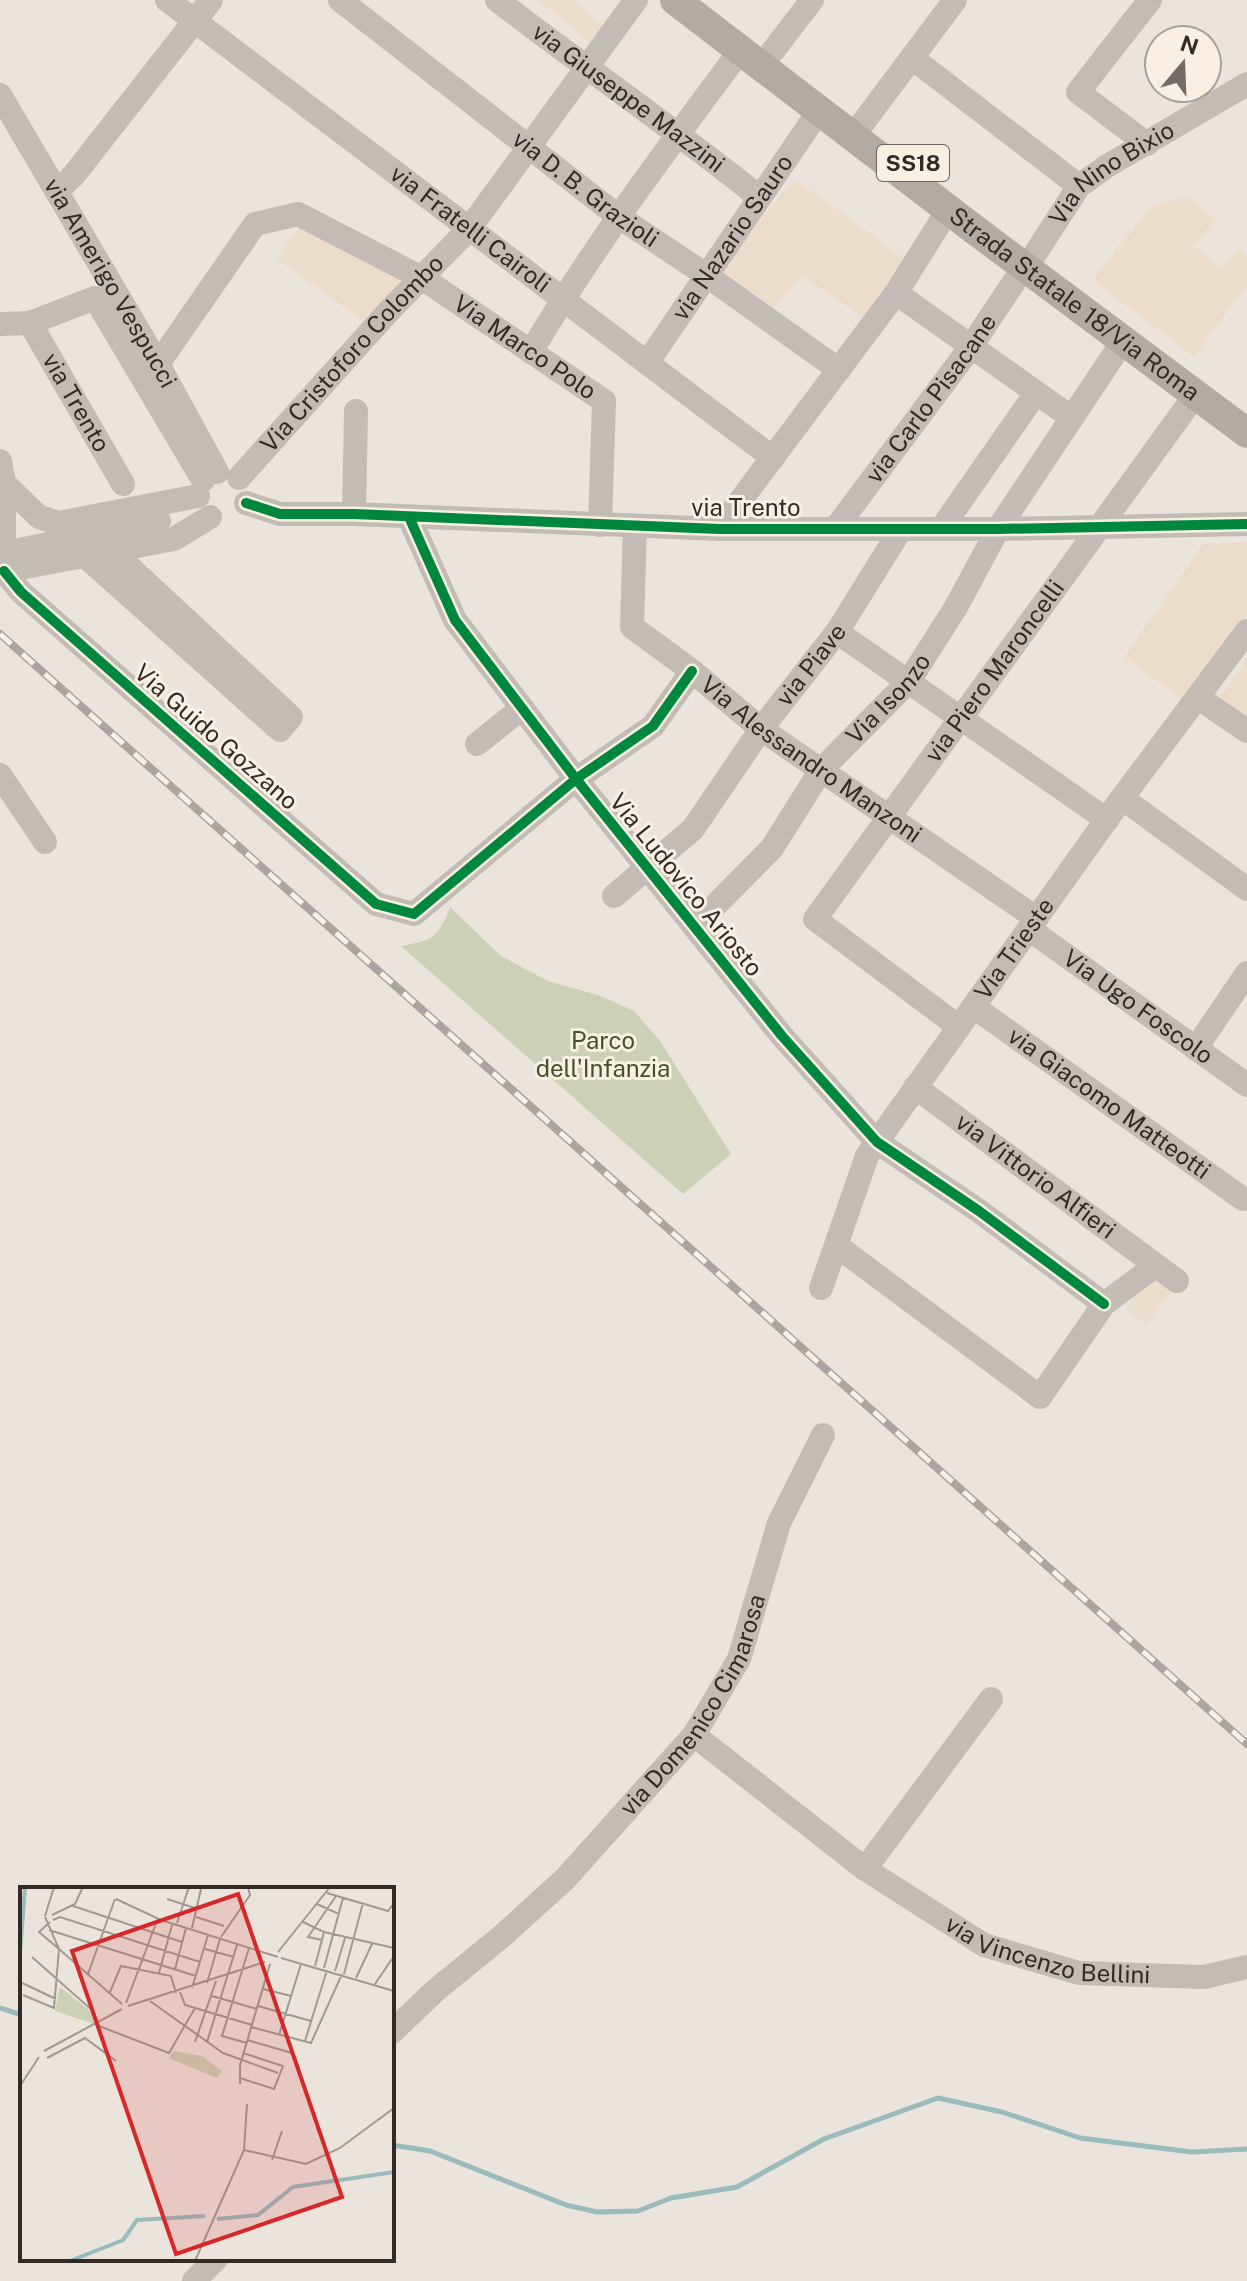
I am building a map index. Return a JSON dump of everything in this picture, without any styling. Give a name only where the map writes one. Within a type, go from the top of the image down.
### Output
[{"type":"main road","name":"Strada Statale 18/Via Roma","points":[[675,0],[862,124],[1247,433]]},
{"type":"main road","name":"Strada Statale 18/Via Roma","points":[[693,0],[819,111],[948,210],[1029,260]]},
{"type":"main road","name":"SS18","points":[[1128,335],[1247,416]]},
{"type":"street","name":"via Fratelli Cairoli","points":[[167,0],[773,458]]},
{"type":"street","points":[[57,191],[73,176],[211,0]]},
{"type":"street","name":"via D. B. Grazioli","points":[[340,0],[619,217],[839,370]]},
{"type":"street","name":"via Giuseppe Mazzini","points":[[497,0],[679,133],[759,197]]},
{"type":"street","name":"Via Cristoforo Colombo","points":[[211,492],[469,229],[636,0]]},
{"type":"street","points":[[531,352],[562,299],[679,133],[755,53],[812,0]]},
{"type":"street","points":[[1147,144],[1078,92],[1150,0]]},
{"type":"street","points":[[862,124],[912,58],[942,5]]},
{"type":"street","points":[[912,58],[1079,186]]},
{"type":"street","name":"Via Nino Bixio","points":[[1029,260],[1079,186],[1107,166],[1247,84]]},
{"type":"street","name":"via Amerigo Vespucci","points":[[0,95],[158,364],[211,492]]},
{"type":"street","name":"via Nazario Sauro","points":[[647,363],[819,111]]},
{"type":"street","points":[[719,529],[896,293],[948,210]]},
{"type":"street","name":"Via Marco Polo","points":[[158,364],[255,224],[298,214],[422,278],[604,401],[600,525]]},
{"type":"street","name":"via Carlo Pisacane","points":[[835,529],[970,348],[1029,260]]},
{"type":"street","points":[[896,293],[1072,418]]},
{"type":"street","points":[[0,324],[30,323],[95,298],[211,492],[224,520],[231,519],[246,503],[246,489],[211,492],[58,523],[39,517],[2,472]]},
{"type":"street","name":"via Trento","points":[[30,323],[123,484]]},
{"type":"street","name":"Via Isonzo","points":[[695,926],[772,848],[821,770],[909,681],[956,607],[998,529],[1128,335]]},
{"type":"street","points":[[941,529],[1036,393]]},
{"type":"street","name":"via Piero Maroncelli","points":[[959,1027],[815,919],[1196,394]]},
{"type":"street","points":[[354,514],[356,411]]},
{"type":"street","points":[[2,472],[2,562]]},
{"type":"street","points":[[2,562],[159,521],[211,492]]},
{"type":"street","points":[[2,562],[84,555],[174,539],[211,492]]},
{"type":"street","name":"via Trento","points":[[246,503],[280,514],[354,514],[719,529],[998,529],[1247,524]]},
{"type":"street","name":"Via Ludovico Ariosto","points":[[409,517],[455,620],[576,779],[782,1036],[877,1142],[979,1211],[1104,1304]]},
{"type":"street","name":"Via Alessandro Manzoni","points":[[635,526],[632,627],[692,671],[761,729],[890,816],[1033,924]]},
{"type":"street","name":"via Piave","points":[[614,896],[693,829],[761,729],[837,632],[901,529]]},
{"type":"street","points":[[84,555],[280,730],[291,717],[111,550]]},
{"type":"street","name":"Via Guido Gozzano","points":[[2,562],[21,592],[376,904],[414,914],[576,779]]},
{"type":"street","name":"Via Trieste","points":[[821,1288],[867,1156],[1122,798],[1247,631]]},
{"type":"street","points":[[837,632],[1107,820]]},
{"type":"street","points":[[576,779],[653,726],[692,671]]},
{"type":"street","points":[[1199,698],[1247,731]]},
{"type":"street","points":[[477,744],[522,708]]},
{"type":"street","points":[[0,775],[45,842]]},
{"type":"street","points":[[1122,798],[1247,889]]},
{"type":"street","name":"Via Ugo Foscolo","points":[[1033,924],[1247,1085]]},
{"type":"street","points":[[1196,1048],[1247,973]]},
{"type":"street","name":"via Giacomo Matteotti","points":[[974,1007],[1243,1199]]},
{"type":"street","name":"via Vittorio Alfieri","points":[[915,1087],[1177,1281]]},
{"type":"street","points":[[837,1246],[1040,1397],[1104,1304],[1155,1266]]},
{"type":"street","name":"via Domenico Cimarosa","points":[[394,2030],[565,1879],[694,1735],[739,1659],[779,1523],[823,1435]]},
{"type":"street","points":[[865,1869],[991,1699]]},
{"type":"street","name":"via Vincenzo Bellini","points":[[694,1735],[865,1869],[984,1945],[1079,1973],[1204,1977],[1247,1967]]},
{"type":"street","points":[[194,2281],[214,2261]]},
{"type":"green space","name":"Parco dell'Infanzia","points":[[450,907],[501,956],[548,981],[598,995],[634,1011],[660,1041],[731,1154],[683,1194],[401,946],[433,936],[442,926]]},
{"type":"shaded area","points":[[538,0],[572,0],[611,32],[599,49]]},
{"type":"shaded area","points":[[794,178],[905,259],[863,317],[802,275],[774,308],[722,270]]},
{"type":"shaded area","points":[[1188,196],[1216,219],[1194,247],[1222,268],[1239,249],[1247,257],[1247,285],[1194,357],[1093,280],[1149,208]]},
{"type":"shaded area","points":[[300,225],[412,279],[362,320],[277,259]]},
{"type":"shaded area","points":[[1247,542],[1247,615],[1185,702],[1124,657],[1203,544]]},
{"type":"shaded area","points":[[1247,659],[1247,724],[1216,704]]},
{"type":"shaded area","points":[[1157,1271],[1177,1285],[1146,1325],[1126,1308]]},
{"type":"waterway","points":[[0,2008],[20,2014]]},
{"type":"waterway","points":[[394,2145],[430,2151],[566,2205],[597,2212],[638,2211],[671,2198],[737,2187],[824,2139],[938,2098],[1002,2112],[1080,2138],[1192,2152],[1247,2149]]},
{"type":"railway","points":[[0,634],[1247,1744]]},
{"type":"cycle path","points":[[246,503],[280,514],[354,514],[719,529],[998,529],[1247,524]]},
{"type":"cycle path","points":[[409,517],[455,620],[576,779],[782,1036],[877,1142],[979,1211],[1104,1304]]},
{"type":"cycle path","points":[[4,571],[21,592],[376,904],[414,914],[576,779],[653,726],[692,671]]}]
